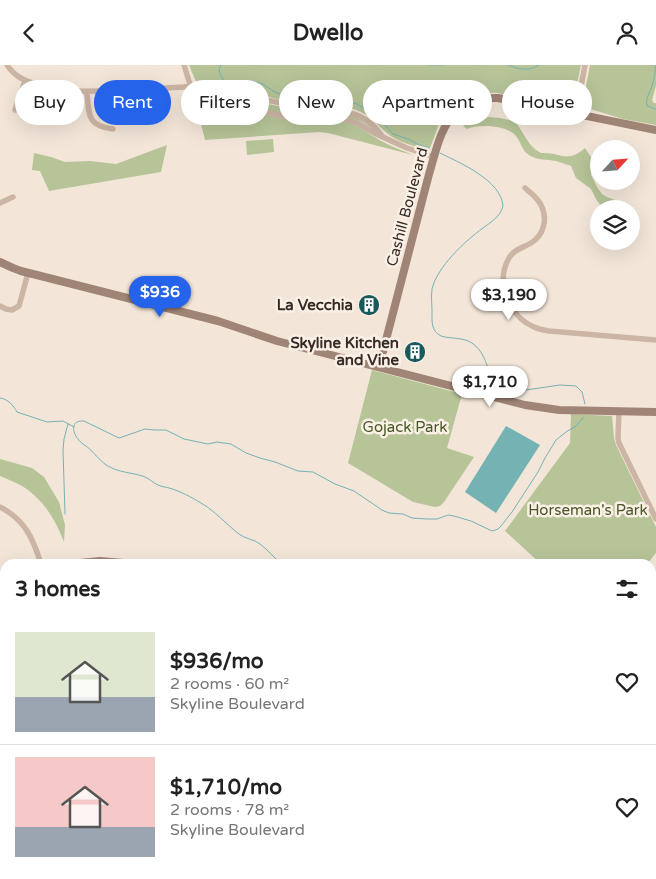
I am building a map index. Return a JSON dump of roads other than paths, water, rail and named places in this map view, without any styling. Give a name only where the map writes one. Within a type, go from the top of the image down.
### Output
[{"type":"street","points":[[7,65],[15,75],[23,80]]},
{"type":"street","points":[[184,65],[189,80]]},
{"type":"street","points":[[583,80],[586,65]]},
{"type":"street","points":[[84,92],[181,87]]},
{"type":"street","points":[[87,92],[89,111],[94,122],[99,127],[113,129]]},
{"type":"street","name":"Cashill Boulevard","points":[[379,367],[440,136],[456,112],[474,102],[487,99],[502,99]]},
{"type":"street","points":[[269,101],[317,111],[356,114],[370,122],[382,136]]},
{"type":"street","points":[[269,113],[286,117],[344,119],[357,123],[407,148],[434,157]]},
{"type":"street","name":"Cashill Boulevard","points":[[592,116],[656,130]]},
{"type":"street","points":[[526,188],[538,200],[544,217],[543,230],[539,236],[532,243],[515,251],[508,259],[506,265],[504,279],[506,295],[508,302],[518,316],[533,327],[549,331],[656,340]]},
{"type":"street","points":[[0,203],[13,197]]},
{"type":"street","points":[[0,261],[28,273],[218,321],[273,340],[531,406],[559,409],[656,412]]},
{"type":"street","points":[[0,306],[12,309],[19,305],[28,273]]},
{"type":"street","points":[[619,411],[619,443],[656,519]]},
{"type":"street","points":[[0,507],[23,524],[32,539],[38,559]]},
{"type":"water","points":[[506,426],[540,445],[496,513],[465,492]]},
{"type":"waterway","points":[[221,65],[219,69],[220,74],[224,81],[228,83],[252,81],[263,84],[280,94],[307,94],[330,103],[355,103],[381,121],[393,134],[429,148]]},
{"type":"waterway","points":[[429,65],[443,65]]},
{"type":"waterway","points":[[508,65],[520,69],[539,65]]},
{"type":"waterway","points":[[655,65],[654,78],[647,98],[647,106],[656,109]]},
{"type":"waterway","points":[[440,153],[468,167],[487,180],[501,197],[503,206],[502,210],[492,221],[460,247],[446,263],[435,281],[432,289],[432,319],[435,332],[441,336],[472,343],[479,349],[494,379],[499,385],[507,389],[519,391],[560,385],[576,386],[582,392],[585,404]]},
{"type":"waterway","points":[[0,398],[10,403],[17,412],[47,422],[63,421],[74,427]]},
{"type":"waterway","points":[[276,559],[260,544],[241,536],[206,506],[177,491],[158,485],[145,477],[108,466],[77,438],[74,430],[75,423],[84,421],[119,438],[145,429],[166,430],[184,439],[208,444],[217,442],[231,444],[246,453],[298,471],[313,472],[335,484],[354,491],[389,513],[427,519],[437,519],[448,515],[454,516],[471,521],[492,531],[498,529],[512,512],[556,440],[576,426],[584,417]]},
{"type":"waterway","points":[[65,514],[63,450],[68,424]]},
{"type":"place","name":"La Vecchia","points":[[369,305]]},
{"type":"place","name":"Skyline Kitchen and Vine","points":[[415,352]]},
{"type":"park label","name":"Gojack Park","points":[[405,427]]},
{"type":"park label","name":"Horseman's Park","points":[[588,510]]}]
